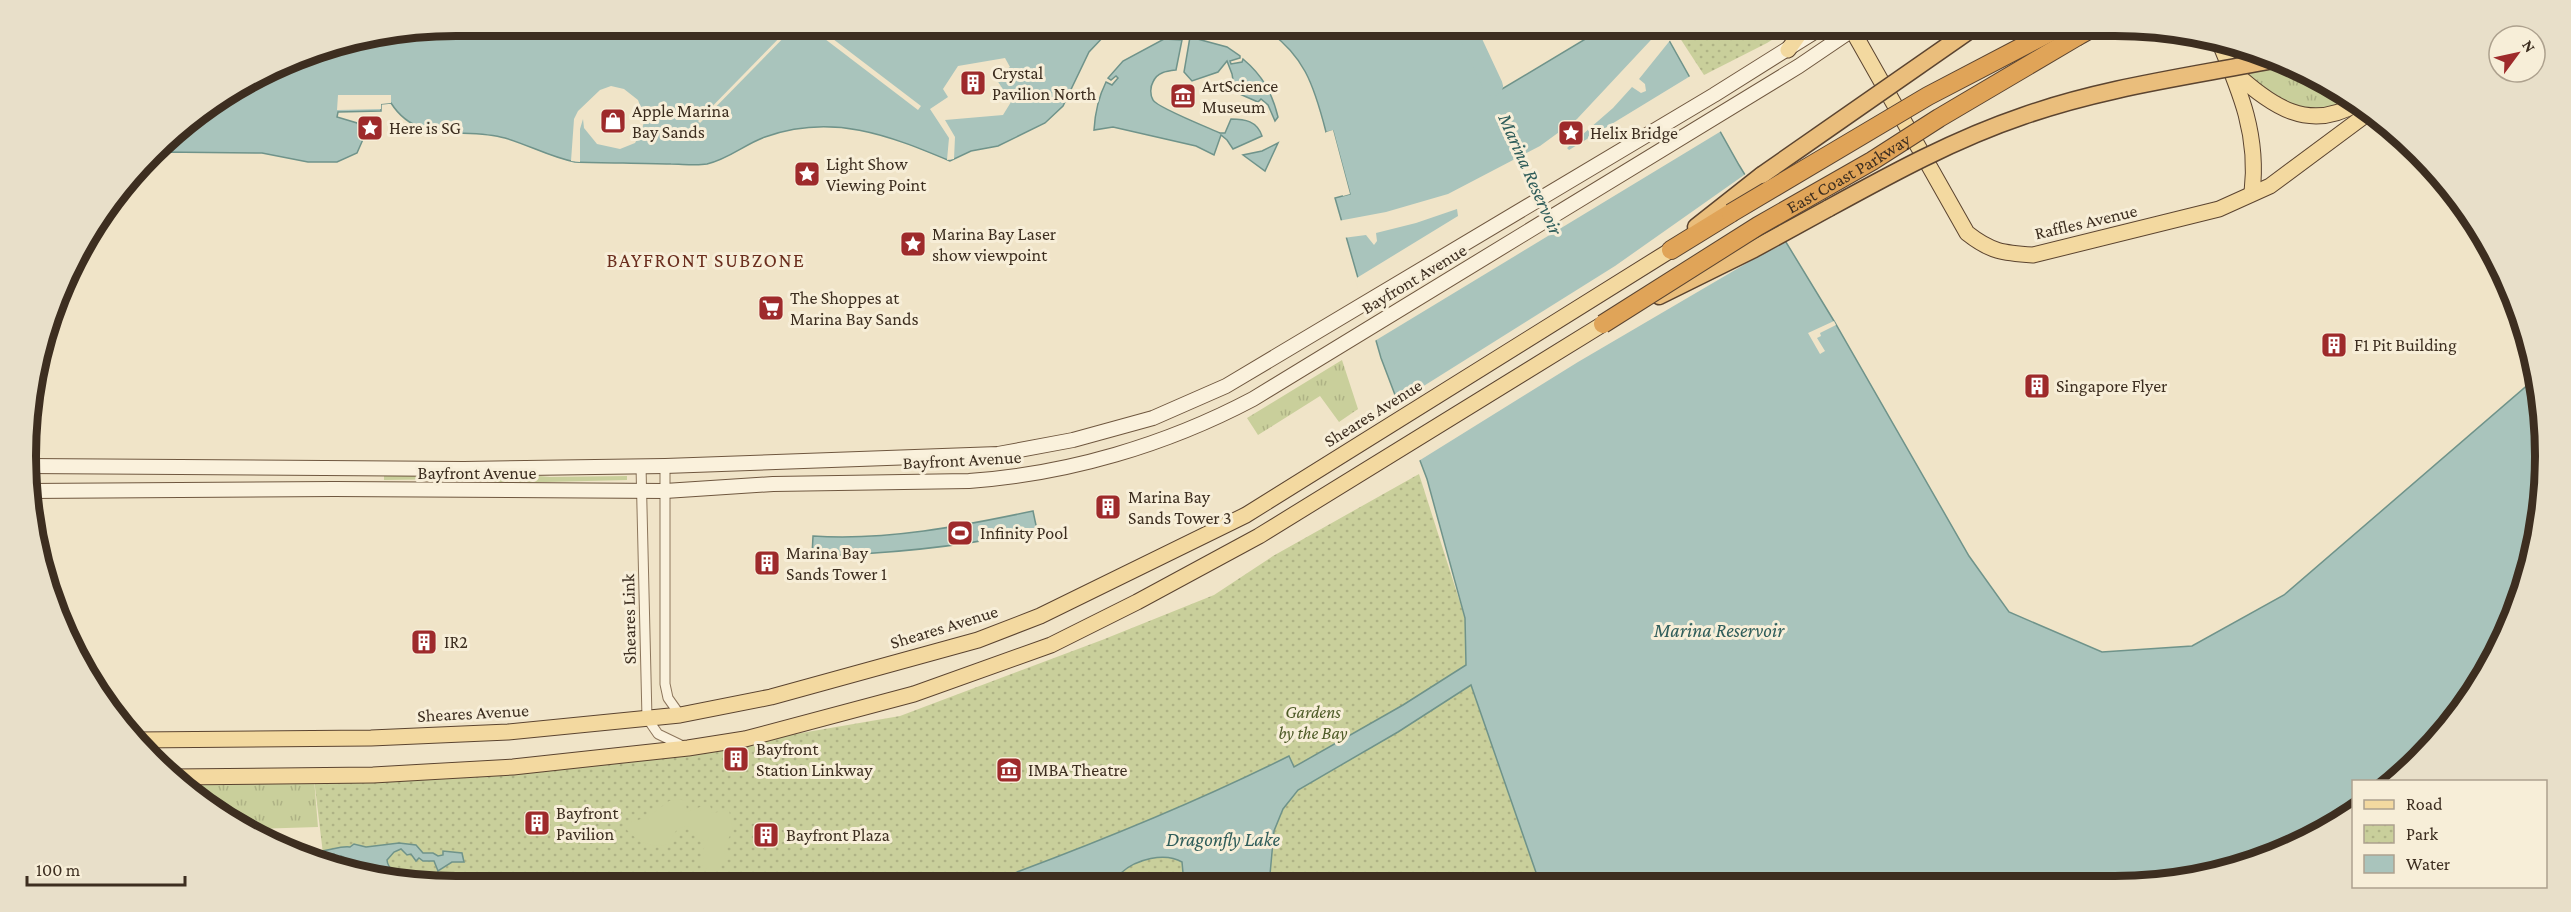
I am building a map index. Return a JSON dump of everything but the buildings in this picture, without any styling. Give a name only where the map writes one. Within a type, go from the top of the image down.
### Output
[{"type":"highway","points":[[1671,249],[1762,175],[1962,36]]},
{"type":"highway","name":"East Coast Parkway","points":[[1671,249],[1928,96],[2043,36]]},
{"type":"highway","name":"East Coast Parkway","points":[[1603,324],[1758,226],[1872,161],[1939,118],[2079,36]]},
{"type":"highway","points":[[1603,324],[1754,249],[1880,180],[1956,143],[2024,116],[2108,92],[2261,62]]},
{"type":"main road","points":[[1788,50],[1798,36]]},
{"type":"main road","name":"Bayfront Avenue","points":[[36,466],[464,469],[665,466],[998,454],[1073,440],[1153,418],[1240,378],[1809,36]]},
{"type":"main road","name":"Bayfront Avenue","points":[[38,491],[334,489],[665,491],[773,484],[1002,478],[1074,465],[1173,436],[1253,399],[1799,66],[1841,36]]},
{"type":"main road","name":"Raffles Avenue","points":[[1858,36],[1967,233],[1984,247],[2006,253],[2033,255],[2219,209],[2270,186],[2363,117]]},
{"type":"main road","points":[[2223,50],[2251,128],[2255,159],[2252,193]]},
{"type":"main road","points":[[2231,69],[2255,91],[2278,106],[2297,113],[2319,116],[2335,114],[2349,107]]},
{"type":"main road","name":"Sheares Avenue","points":[[147,740],[371,738],[508,732],[680,715],[771,697],[978,640],[1040,616],[1246,515],[1671,249]]},
{"type":"main road","points":[[185,777],[373,775],[478,769],[687,748],[781,730],[914,694],[1051,645],[1259,536],[1603,324]]},
{"type":"street","name":"Sheares Link","points":[[641,466],[646,718]]},
{"type":"street","name":"Sheares Link","points":[[665,466],[665,684],[668,698],[680,715]]},
{"type":"street","points":[[646,718],[658,734],[687,748]]},
{"type":"green space","points":[[1679,36],[1778,36],[1767,43],[1704,75]]},
{"type":"green space","points":[[2231,52],[2301,79],[2347,106],[2294,112],[2241,76]]},
{"type":"green space","points":[[1342,360],[1358,409],[1339,422],[1320,396],[1258,435],[1247,418]]},
{"type":"green space","points":[[504,473],[550,477],[627,476],[627,480],[504,483],[455,479],[384,480],[384,475]]},
{"type":"green space","name":"Gardens by the Bay","points":[[1419,474],[1465,618],[1466,665],[1471,685],[1537,876],[456,876],[374,868],[323,855],[314,779],[371,778],[633,762],[900,716],[1214,595],[1273,556]]},
{"type":"green space","points":[[314,779],[318,827],[262,829],[192,783]]},
{"type":"green space","points":[[679,799],[686,801],[687,812],[700,807],[705,802],[710,805],[712,813],[729,810],[733,830],[724,847],[726,861],[718,870],[709,871],[697,862],[703,860],[706,853],[703,850],[709,837],[705,841],[698,837],[690,827],[678,829],[667,844],[662,846],[645,843],[627,830],[628,823],[648,817],[669,801]]},
{"type":"water","points":[[456,36],[1104,36],[1089,52],[1063,106],[1045,123],[998,146],[971,151],[950,161],[904,143],[859,130],[813,127],[765,137],[723,159],[707,164],[575,162],[505,138],[428,130],[402,116],[391,103],[381,104],[381,111],[338,112],[337,117],[357,123],[364,137],[357,153],[337,162],[308,162],[262,153],[166,152],[200,123],[270,79],[347,50],[401,40]]},
{"type":"water","name":"Marina Reservoir","points":[[1276,36],[1463,36],[1502,89],[1590,36],[1667,36],[1739,165],[1834,321],[1969,556],[2009,612],[2102,652],[2192,646],[2284,595],[2529,384],[2535,456],[2531,511],[2521,565],[2492,642],[2448,712],[2412,753],[2382,780],[2352,780],[2352,802],[2301,833],[2250,854],[2197,868],[2115,876],[1537,876],[1471,685],[1398,732],[1298,790],[1283,809],[1274,831],[1270,876],[1182,876],[1182,862],[1159,857],[1134,864],[1121,873],[1121,876],[1006,876],[1137,825],[1289,756],[1294,767],[1403,705],[1466,665],[1465,618],[1427,479],[1381,358],[1335,198],[1350,194],[1333,131],[1326,132],[1311,85],[1288,47]]},
{"type":"water","points":[[1190,37],[1227,47],[1240,56],[1230,61],[1231,64],[1242,62],[1243,59],[1250,65],[1261,78],[1273,100],[1278,117],[1275,121],[1268,105],[1261,99],[1258,102],[1235,92],[1227,61],[1218,72],[1192,81],[1184,72]]},
{"type":"water","points":[[1164,39],[1182,40],[1176,70],[1160,74],[1152,84],[1151,93],[1156,103],[1220,133],[1225,133],[1231,119],[1246,120],[1257,127],[1262,136],[1233,149],[1221,135],[1214,155],[1196,146],[1113,127],[1094,130],[1097,106],[1103,88],[1106,82],[1112,85],[1118,78],[1116,76],[1111,80],[1108,78],[1123,61]]},
{"type":"water","points":[[1278,143],[1265,171],[1243,155],[1262,151]]},
{"type":"water","name":"Infinity Pool","points":[[1033,511],[1037,530],[1009,536],[926,549],[812,556],[813,536],[868,536],[924,531]]},
{"type":"water","points":[[399,843],[416,845],[423,853],[433,853],[438,856],[443,855],[443,851],[462,853],[464,862],[452,862],[438,871],[434,861],[423,861],[419,858],[416,861],[411,854],[407,855],[401,849],[394,852],[387,860],[393,871],[351,863],[341,856],[338,859],[334,854],[323,855],[322,851],[350,847],[354,844],[366,847]]},
{"type":"pier","points":[[781,36],[785,36],[700,123],[698,121]]},
{"type":"pier","points":[[821,36],[829,36],[921,106],[918,110]]},
{"type":"pier","points":[[1655,36],[1671,36],[1672,38],[1639,79],[1645,84],[1646,91],[1641,93],[1632,87],[1613,108],[1567,148],[1569,150],[1692,75],[1723,130],[1373,342],[1355,279],[1458,216],[1457,209],[1376,233],[1377,241],[1374,245],[1366,235],[1343,238],[1338,221],[1386,212],[1448,194],[1540,146],[1577,119]]},
{"type":"pier","name":"Crystal Pavilion North","points":[[1005,58],[1010,67],[995,77],[1011,102],[1003,115],[945,120],[955,137],[954,159],[947,160],[949,138],[930,109],[948,97],[943,89],[958,66]]},
{"type":"pier","points":[[611,86],[624,89],[638,100],[645,119],[641,132],[635,143],[620,149],[597,144],[584,128],[583,119],[580,129],[580,162],[571,161],[574,119],[578,111],[600,90]]},
{"type":"pier","points":[[338,95],[391,95],[391,103],[381,104],[381,109],[337,110]]},
{"type":"pier","points":[[1333,130],[1350,194],[1343,196],[1342,193],[1346,192],[1331,134],[1327,135],[1326,132]]},
{"type":"pier","points":[[1747,173],[1788,239],[1578,362],[1417,462],[1395,404],[1615,266]]},
{"type":"pier","points":[[1834,321],[1836,325],[1820,333],[1821,336],[1817,338],[1825,351],[1820,354],[1808,333]]},
{"type":"waterway","name":"Marina Reservoir","points":[[1470,36],[1493,86]]},
{"type":"place","name":"Crystal Pavilion North","points":[[973,83]]},
{"type":"place","name":"ArtScience Museum","points":[[1183,96]]},
{"type":"place","name":"Apple Marina Bay Sands","points":[[613,121]]},
{"type":"place","name":"Here is SG","points":[[370,128]]},
{"type":"place","name":"Helix Bridge","points":[[1571,133]]},
{"type":"place","name":"Light Show Viewing Point","points":[[807,174]]},
{"type":"place","name":"Marina Bay Laser show viewpoint","points":[[913,244]]},
{"type":"place","name":"The Shoppes at Marina Bay Sands","points":[[771,308]]},
{"type":"place","name":"F1 Pit Building","points":[[2334,345]]},
{"type":"place","name":"Singapore Flyer","points":[[2037,386]]},
{"type":"place","name":"Marina Bay Sands Tower 3","points":[[1108,507]]},
{"type":"place","name":"Infinity Pool","points":[[960,533]]},
{"type":"place","name":"Marina Bay Sands Tower 1","points":[[767,563]]},
{"type":"place","name":"IR2","points":[[424,642]]},
{"type":"place","name":"Bayfront Station Linkway","points":[[736,759]]},
{"type":"place","name":"IMBA Theatre","points":[[1009,770]]},
{"type":"place","name":"Bayfront Pavilion","points":[[537,823]]},
{"type":"place","name":"Bayfront Plaza","points":[[766,835]]},
{"type":"district","name":"BAYFRONT SUBZONE","points":[[706,260]]},
{"type":"water label","name":"Dragonfly Lake","points":[[1223,839]]}]
